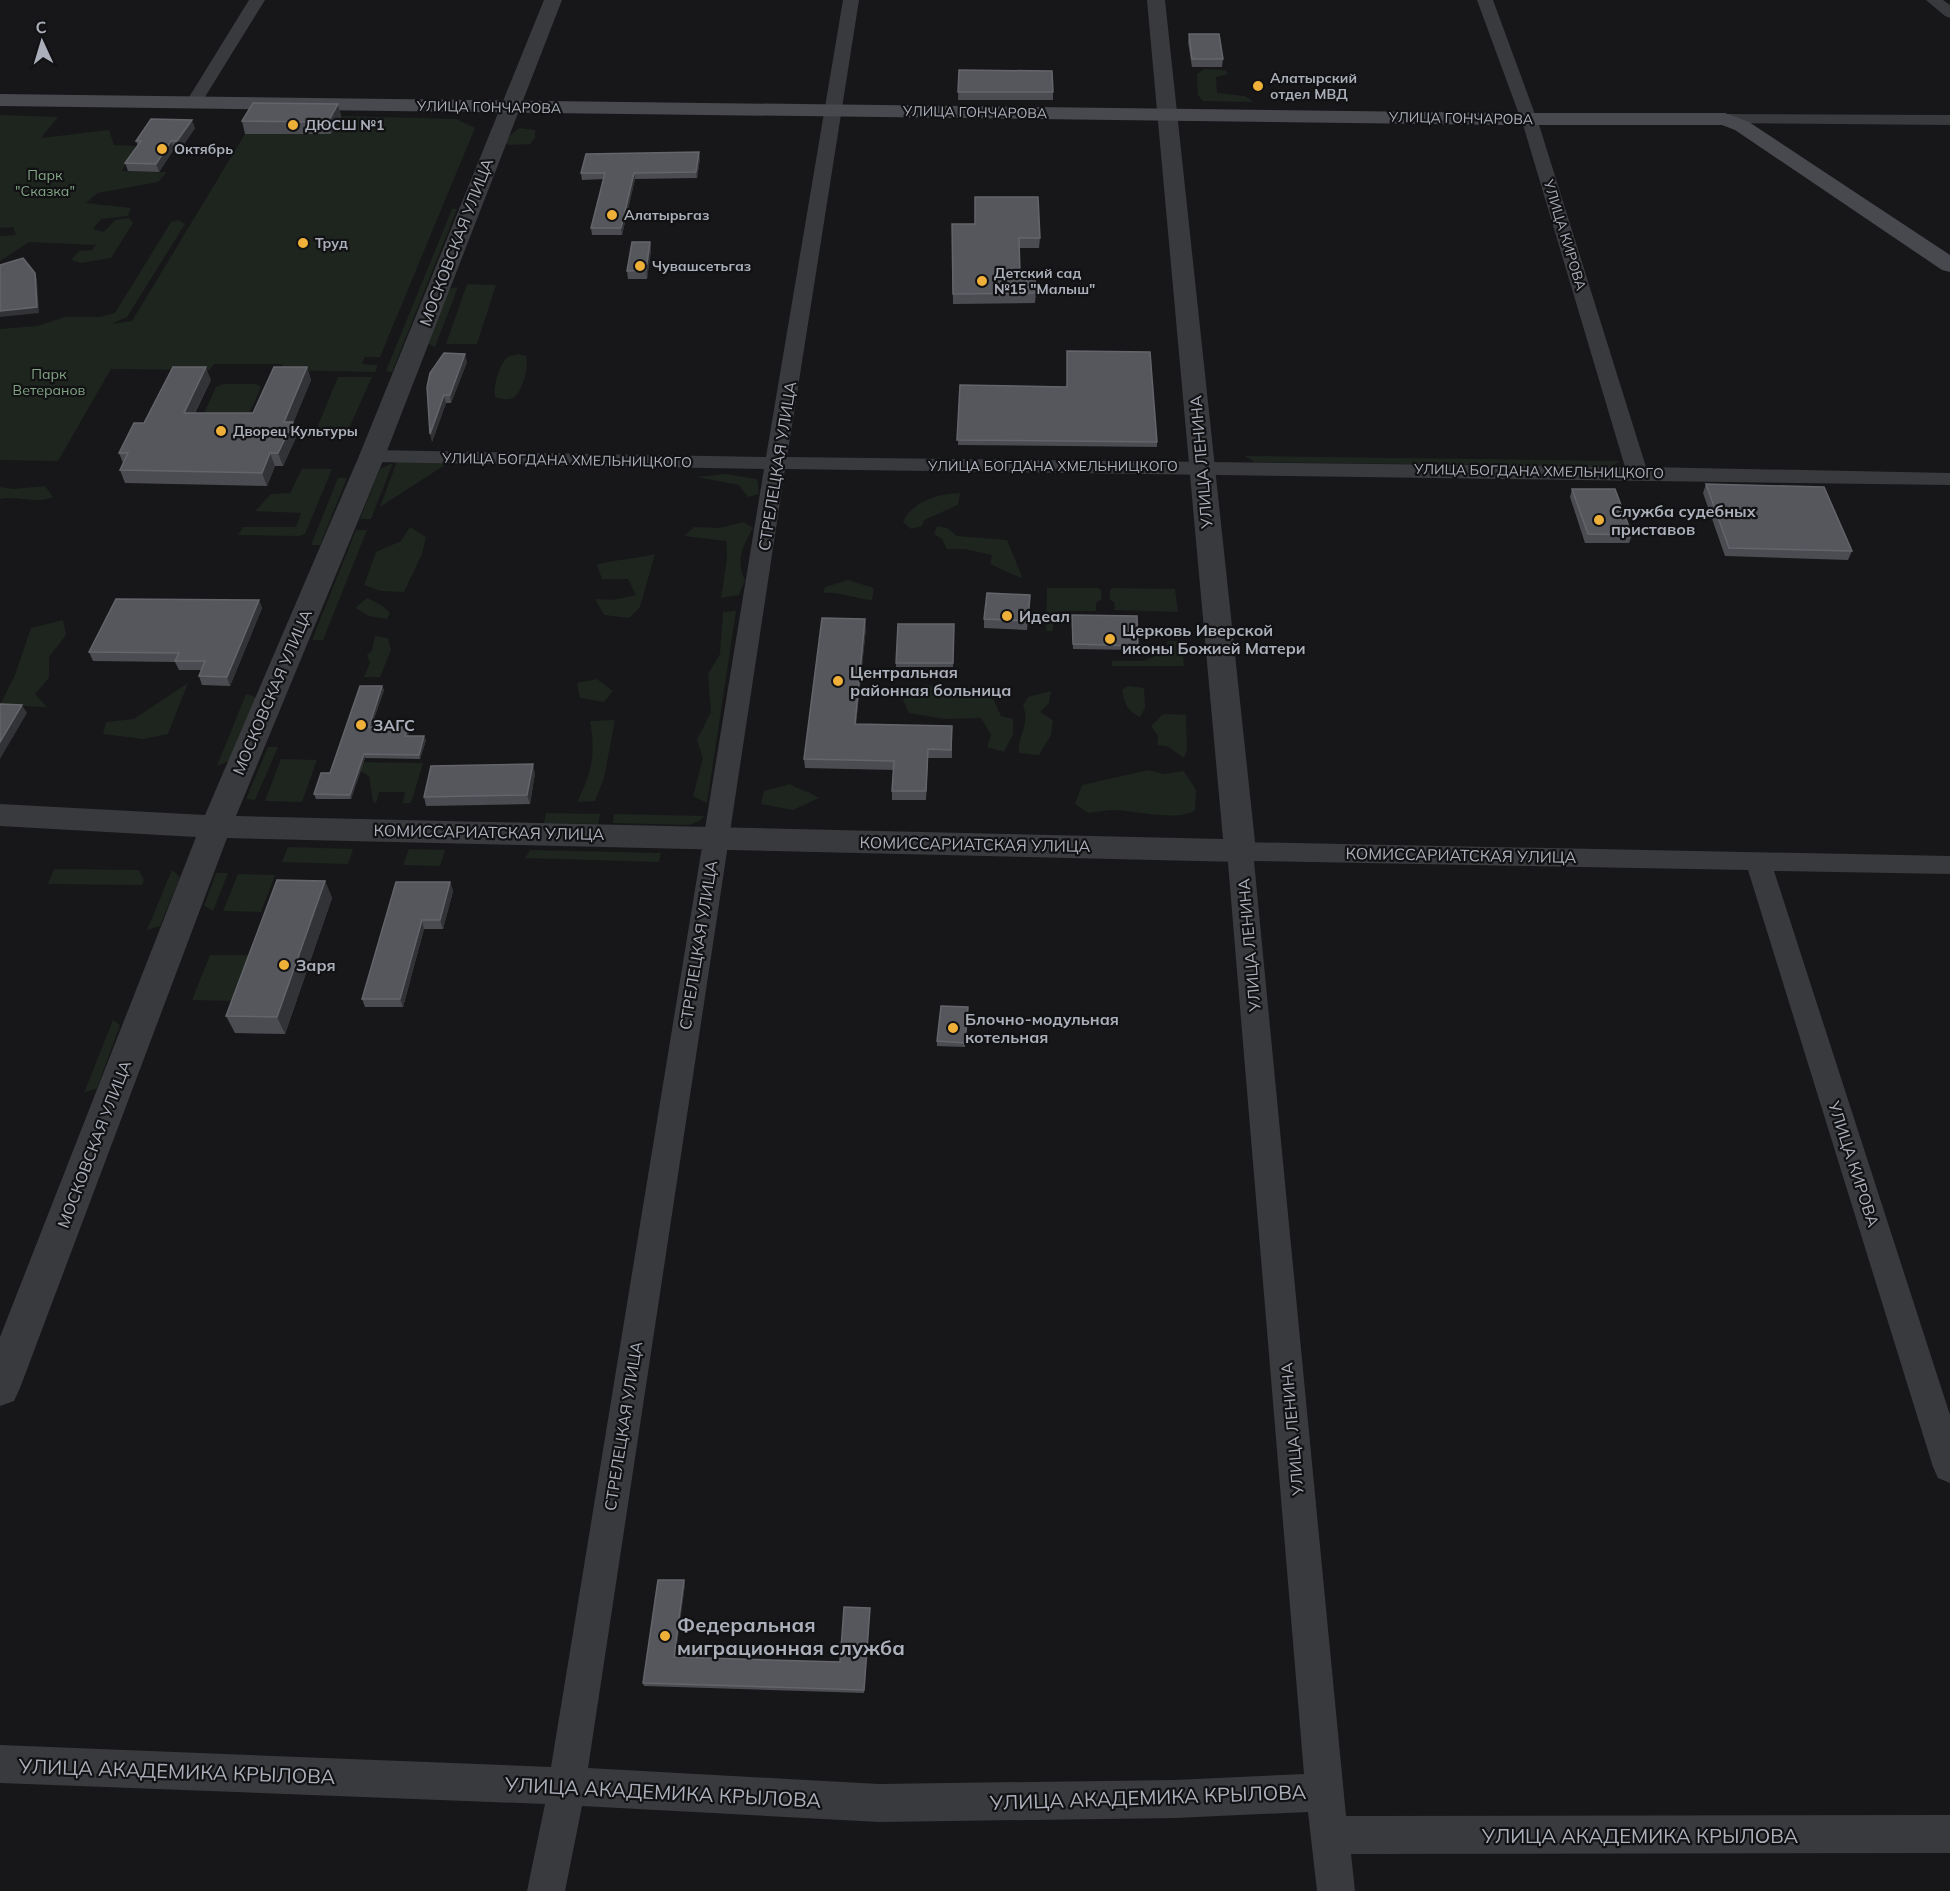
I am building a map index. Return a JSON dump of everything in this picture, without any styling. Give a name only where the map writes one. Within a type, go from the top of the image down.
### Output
[{"type":"main road","name":"УЛИЦА ГОНЧАРОВА","points":[[0,100],[1529,119],[1725,119]]},
{"type":"main road","points":[[1725,119],[1742,126],[1950,264]]},
{"type":"street","points":[[194,102],[257,0]]},
{"type":"street","name":"МОСКОВСКАЯ УЛИЦА","points":[[0,1388],[216,827],[372,456],[553,0]]},
{"type":"street","name":"СТРЕЛЕЦКАЯ УЛИЦА","points":[[546,1891],[567,1786],[715,837],[851,0]]},
{"type":"street","name":"УЛИЦА ЛЕНИНА","points":[[1156,0],[1240,851],[1335,1891]]},
{"type":"street","name":"УЛИЦА КИРОВА","points":[[1485,0],[1529,119],[1637,472]]},
{"type":"street","points":[[1934,0],[1950,13]]},
{"type":"street","name":"УЛИЦА ГОНЧАРОВА","points":[[1725,119],[1950,120]]},
{"type":"street","name":"УЛИЦА БОГДАНА ХМЕЛЬНИЦКОГО","points":[[372,456],[777,464],[1637,472],[1950,479]]},
{"type":"street","name":"КОМИССАРИАТСКАЯ УЛИЦА","points":[[0,815],[216,827],[1950,865]]},
{"type":"street","name":"УЛИЦА КИРОВА","points":[[1758,861],[1950,1467]]},
{"type":"street","name":"УЛИЦА АКАДЕМИКА КРЫЛОВА","points":[[0,1764],[567,1786],[879,1803],[1175,1799],[1325,1792]]},
{"type":"street","name":"УЛИЦА АКАДЕМИКА КРЫЛОВА","points":[[1331,1835],[1950,1834]]},
{"type":"green space","points":[[1204,69],[1225,70],[1228,74],[1216,77],[1217,93],[1245,96],[1254,102],[1203,101],[1198,95],[1197,74]]},
{"type":"green space","name":"Парк \"Сказка\"","points":[[0,115],[58,117],[41,138],[109,130],[114,145],[136,146],[122,171],[167,172],[158,182],[98,193],[86,203],[131,208],[128,216],[101,219],[93,229],[104,232],[115,220],[129,218],[133,223],[111,258],[81,263],[71,260],[79,251],[92,250],[96,245],[29,242],[0,261],[0,236],[16,235],[13,227],[0,228]]},
{"type":"green space","name":"Труд","points":[[341,116],[456,119],[475,128],[380,357],[365,357],[362,364],[378,365],[375,372],[281,370],[283,364],[214,364],[210,370],[111,369],[58,461],[0,460],[0,329],[37,326],[65,317],[99,317],[115,313],[171,222],[179,220],[185,224],[127,317],[111,324],[132,321],[245,134],[331,134]]},
{"type":"green space","points":[[519,128],[535,130],[535,138],[530,144],[509,145],[504,141]]},
{"type":"green space","points":[[452,209],[457,209],[392,372],[386,371]]},
{"type":"green space","points":[[467,284],[496,285],[477,344],[446,344]]},
{"type":"green space","points":[[458,287],[435,347],[427,343],[448,289]]},
{"type":"green space","points":[[518,354],[526,356],[527,360],[520,389],[512,398],[495,397],[499,370],[508,357]]},
{"type":"green space","points":[[338,377],[372,377],[346,435],[314,435]]},
{"type":"green space","points":[[224,384],[256,384],[261,387],[247,419],[201,420],[216,387]]},
{"type":"green space","points":[[1245,456],[1620,461],[1611,467],[1254,462]]},
{"type":"green space","points":[[397,461],[448,463],[380,507]]},
{"type":"green space","points":[[393,463],[371,519],[360,519],[380,469]]},
{"type":"green space","points":[[302,469],[332,469],[305,534],[299,536],[238,535],[243,527],[296,527],[301,513],[255,511],[271,494],[290,493]]},
{"type":"green space","points":[[726,474],[757,479],[759,494],[748,497],[739,485],[696,477]]},
{"type":"green space","points":[[338,478],[347,478],[320,545],[311,545]]},
{"type":"green space","points":[[45,486],[53,497],[40,500],[0,499],[0,487],[13,489]]},
{"type":"green space","points":[[960,493],[958,505],[924,520],[922,526],[911,529],[903,522],[919,504],[935,497]]},
{"type":"green space","points":[[744,522],[753,528],[743,547],[740,560],[745,580],[739,595],[721,598],[727,559],[726,541],[684,536],[694,527],[719,528]]},
{"type":"green space","points":[[937,526],[947,528],[957,536],[1007,540],[1023,579],[990,564],[992,555],[965,549],[947,549],[942,539],[934,534]]},
{"type":"green space","points":[[410,527],[426,537],[422,554],[404,592],[381,591],[364,585],[376,552],[401,541]]},
{"type":"green space","points":[[356,530],[367,530],[323,640],[312,640]]},
{"type":"green space","points":[[655,554],[640,607],[629,618],[604,615],[595,599],[612,600],[636,595],[628,579],[602,579],[597,565]]},
{"type":"green space","points":[[848,580],[874,588],[872,600],[823,593],[825,587]]},
{"type":"green space","points":[[1047,588],[1098,588],[1101,590],[1102,599],[1096,603],[1096,611],[1061,611],[1053,617],[1053,631],[1046,631]]},
{"type":"green space","points":[[1113,588],[1175,589],[1178,612],[1115,610],[1114,602],[1110,600],[1110,590]]},
{"type":"green space","points":[[367,598],[383,606],[390,613],[387,619],[369,616],[355,608]]},
{"type":"green space","points":[[736,611],[707,803],[693,796],[703,758],[697,740],[711,712],[708,674],[720,654],[723,612]]},
{"type":"green space","points":[[63,620],[66,635],[49,657],[49,678],[35,694],[47,707],[0,705],[15,675],[31,628]]},
{"type":"green space","points":[[375,636],[388,638],[391,650],[380,677],[364,677],[370,663],[367,655],[372,650]]},
{"type":"green space","points":[[1167,641],[1182,641],[1184,666],[1112,666],[1112,661],[1144,661],[1168,650]]},
{"type":"green space","points":[[597,679],[613,691],[604,702],[580,698],[577,683]]},
{"type":"green space","points":[[188,683],[168,734],[143,739],[103,734],[106,722],[134,719]]},
{"type":"green space","points":[[926,685],[976,692],[993,699],[1001,716],[1013,719],[1013,734],[1004,752],[987,747],[991,735],[981,718],[945,719],[909,713],[903,700],[909,692]]},
{"type":"green space","points":[[1128,686],[1144,688],[1145,708],[1140,717],[1129,709],[1126,703],[1122,690]]},
{"type":"green space","points":[[1051,691],[1049,703],[1040,712],[1053,720],[1051,735],[1039,755],[1019,753],[1025,724],[1023,706],[1028,697]]},
{"type":"green space","points":[[246,694],[258,698],[231,760],[217,766]]},
{"type":"green space","points":[[1163,714],[1186,715],[1187,750],[1184,758],[1167,746],[1157,745],[1158,736],[1151,726]]},
{"type":"green space","points":[[615,720],[604,778],[595,801],[577,802],[591,763],[593,744],[590,721]]},
{"type":"green space","points":[[268,747],[278,747],[255,800],[246,799]]},
{"type":"green space","points":[[281,759],[317,760],[302,802],[265,801]]},
{"type":"green space","points":[[351,762],[423,763],[411,803],[403,803],[405,792],[379,792],[376,803],[373,802],[369,776],[350,765]]},
{"type":"green space","points":[[1149,770],[1163,774],[1184,771],[1196,790],[1195,810],[1169,816],[1116,810],[1088,813],[1075,804],[1082,785]]},
{"type":"green space","points":[[790,784],[819,798],[793,810],[761,804],[764,791]]},
{"type":"green space","points":[[546,813],[600,814],[598,824],[544,823]]},
{"type":"green space","points":[[614,814],[705,816],[689,825],[613,823]]},
{"type":"green space","points":[[288,847],[353,849],[348,864],[282,862]]},
{"type":"green space","points":[[409,849],[445,850],[440,866],[403,865]]},
{"type":"green space","points":[[530,850],[661,853],[659,862],[525,858]]},
{"type":"green space","points":[[54,869],[139,870],[144,880],[142,885],[48,884]]},
{"type":"green space","points":[[172,870],[180,877],[160,926],[147,930]]},
{"type":"green space","points":[[216,873],[228,873],[213,911],[204,906]]},
{"type":"green space","points":[[238,874],[275,875],[261,912],[223,911]]},
{"type":"green space","points":[[210,955],[249,955],[234,1001],[192,1000]]},
{"type":"green space","points":[[113,1020],[120,1025],[97,1088],[84,1093]]},
{"type":"building","points":[[1189,34],[1219,34],[1223,59],[1192,59]]},
{"type":"building","points":[[959,70],[1052,71],[1053,92],[958,92]]},
{"type":"building","points":[[253,103],[338,104],[328,122],[242,121]]},
{"type":"building","name":"Октябрь","points":[[151,119],[192,120],[177,141],[171,141],[156,164],[125,163],[141,141],[136,141]]},
{"type":"building","points":[[699,152],[696,172],[634,173],[621,228],[591,228],[605,173],[581,173],[586,154]]},
{"type":"building","points":[[975,197],[1038,197],[1040,238],[1019,238],[1020,275],[1035,275],[1036,293],[953,294],[952,224],[975,224]]},
{"type":"building","name":"Чувашсетьгаз","points":[[632,242],[650,242],[646,270],[627,271]]},
{"type":"building","points":[[23,258],[35,273],[37,307],[0,311],[0,265]]},
{"type":"building","points":[[1067,351],[1150,352],[1157,442],[957,440],[960,385],[1067,387]]},
{"type":"building","points":[[444,353],[465,354],[450,395],[444,395],[430,434],[427,387],[430,373]]},
{"type":"building","name":"Дворец Культуры","points":[[173,367],[206,367],[184,413],[253,413],[274,367],[307,367],[284,422],[293,422],[278,453],[270,453],[262,473],[120,470],[128,453],[119,453],[134,423],[144,423]]},
{"type":"building","points":[[1706,484],[1824,487],[1852,551],[1729,548]]},
{"type":"building","name":"Служба судебных приставов","points":[[1572,489],[1615,489],[1632,535],[1588,534]]},
{"type":"building","name":"Идеал","points":[[987,593],[1030,595],[1028,621],[984,619]]},
{"type":"building","points":[[116,599],[259,600],[227,677],[199,676],[205,661],[175,661],[179,653],[89,652]]},
{"type":"building","name":"Церковь Иверской иконы Божией Матери","points":[[1072,615],[1137,616],[1138,646],[1073,644]]},
{"type":"building","name":"Центральная районная больница","points":[[822,618],[865,619],[855,724],[952,726],[951,750],[928,749],[926,791],[892,791],[894,761],[804,759]]},
{"type":"building","points":[[898,624],[954,624],[953,663],[896,663]]},
{"type":"building","name":"ЗАГС","points":[[360,686],[382,686],[369,727],[408,727],[405,736],[424,736],[419,755],[364,754],[350,795],[314,794],[321,773],[330,773]]},
{"type":"building","points":[[0,704],[22,705],[0,742]]},
{"type":"building","points":[[533,764],[527,795],[424,797],[431,766]]},
{"type":"building","name":"Заря","points":[[277,880],[325,881],[277,1017],[226,1016]]},
{"type":"building","points":[[396,882],[450,882],[440,920],[422,920],[400,999],[362,999]]},
{"type":"building","name":"Блочно-модульная котельная","points":[[941,1006],[968,1007],[965,1043],[937,1041]]},
{"type":"building","name":"Федеральная миграционная служба","points":[[658,1580],[684,1580],[674,1657],[840,1662],[844,1607],[870,1608],[864,1690],[643,1683]]},
{"type":"place","name":"Алатырский отдел МВД","points":[[1258,86]]},
{"type":"place","name":"ДЮСШ №1","points":[[293,125]]},
{"type":"place","name":"Октябрь","points":[[162,149]]},
{"type":"place","name":"Алатырьгаз","points":[[612,215]]},
{"type":"place","name":"Труд","points":[[303,243]]},
{"type":"place","name":"Чувашсетьгаз","points":[[640,266]]},
{"type":"place","name":"Детский сад №15 \"Малыш\"","points":[[982,281]]},
{"type":"place","name":"Дворец Культуры","points":[[221,431]]},
{"type":"place","name":"Служба судебных приставов","points":[[1599,520]]},
{"type":"place","name":"Идеал","points":[[1007,616]]},
{"type":"place","name":"Церковь Иверской иконы Божией Матери","points":[[1110,639]]},
{"type":"place","name":"Центральная районная больница","points":[[838,681]]},
{"type":"place","name":"ЗАГС","points":[[361,725]]},
{"type":"place","name":"Заря","points":[[284,965]]},
{"type":"place","name":"Блочно-модульная котельная","points":[[953,1028]]},
{"type":"place","name":"Федеральная миграционная служба","points":[[665,1636]]},
{"type":"park label","name":"Парк Ветеранов","points":[[49,382]]}]
